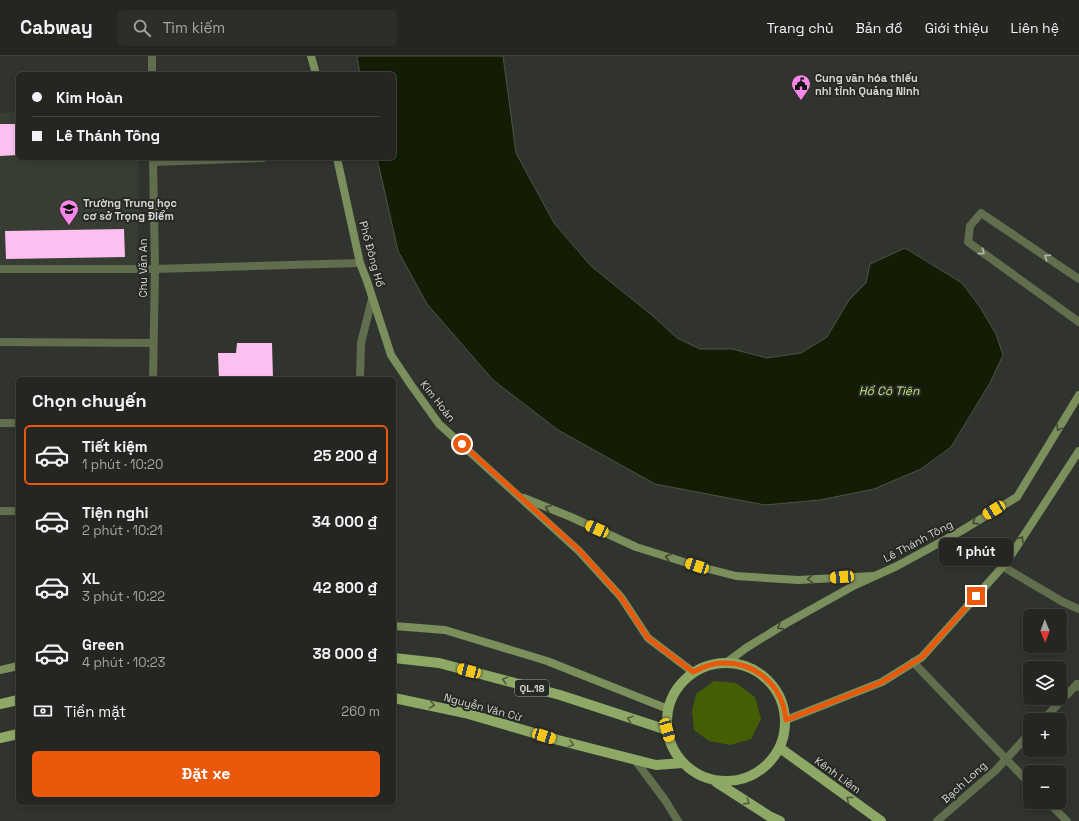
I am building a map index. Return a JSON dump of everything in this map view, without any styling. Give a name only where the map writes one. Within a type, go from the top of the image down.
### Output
[{"type":"main road","name":"QL.18","points":[[396,658],[439,663],[560,695],[667,730]]},
{"type":"main road","points":[[726,663],[741,665],[756,671],[768,680],[777,691],[783,705],[786,720],[785,735],[780,748],[771,762],[759,772],[745,779],[730,782],[714,780],[697,774],[683,763],[672,748],[667,730],[668,709],[673,695],[682,682],[693,672],[704,667],[726,663]]},
{"type":"main road","name":"Nguyễn Văn Cừ","points":[[396,698],[465,713],[558,740],[656,765],[683,763]]},
{"type":"main road","points":[[0,704],[16,700]]},
{"type":"main road","points":[[0,738],[16,734]]},
{"type":"main road","name":"Kênh Liêm","points":[[780,748],[881,821]]},
{"type":"main road","points":[[714,780],[769,816],[780,821]]},
{"type":"street","points":[[152,56],[152,72]]},
{"type":"street","points":[[311,56],[315,72]]},
{"type":"street","name":"Chu Văn An","points":[[153,160],[155,270],[153,377]]},
{"type":"street","name":"Phố Đông Hồ","points":[[337,160],[360,263],[372,299],[361,343],[360,377]]},
{"type":"street","points":[[1079,279],[981,213],[970,226],[968,242],[1079,322]]},
{"type":"street","points":[[0,270],[155,270],[360,263]]},
{"type":"street","name":"Kim Hoàn","points":[[372,299],[391,355],[440,424],[579,550],[621,597],[648,638],[693,672]]},
{"type":"street","points":[[0,342],[153,343]]},
{"type":"street","name":"Lê Thánh Tông","points":[[726,663],[746,648],[785,624],[855,585],[897,566],[961,531],[1017,496],[1079,394]]},
{"type":"street","points":[[0,423],[16,423]]},
{"type":"street","points":[[786,720],[882,682],[922,657],[1006,563],[1079,451]]},
{"type":"street","points":[[518,495],[636,546],[697,566],[736,576],[798,580],[876,576]]},
{"type":"street","points":[[0,511],[16,511]]},
{"type":"street","points":[[1006,563],[1007,569],[1062,602],[1079,609]]},
{"type":"street","points":[[396,626],[445,630],[547,661],[668,709]]},
{"type":"street","points":[[913,662],[1023,777]]},
{"type":"street","points":[[0,670],[16,666]]},
{"type":"street","points":[[1049,713],[1077,684],[1079,687]]},
{"type":"street","name":"Bạch Long","points":[[937,821],[996,770],[1023,740]]},
{"type":"street","points":[[635,760],[665,800],[678,821]]},
{"type":"street","points":[[1055,809],[1067,821]]},
{"type":"shaded area","name":"Trường Trung học cơ sở Trọng Điểm","points":[[16,112],[16,160],[139,160],[137,266],[0,265],[0,113]]},
{"type":"green space","points":[[714,681],[736,683],[755,697],[761,719],[751,739],[730,745],[709,741],[694,730],[692,711],[696,694]]},
{"type":"water","name":"Hồ Cô Tiên","points":[[357,56],[503,56],[516,153],[554,223],[591,266],[653,316],[677,338],[700,349],[732,349],[767,358],[801,353],[827,337],[849,300],[866,283],[870,264],[905,248],[962,283],[980,307],[996,334],[1003,355],[990,383],[951,447],[921,469],[874,489],[820,500],[765,505],[655,484],[558,430],[493,380],[427,304],[398,251],[377,160],[396,160],[396,72],[360,72]]},
{"type":"building","points":[[0,124],[16,124],[16,155],[0,156]]},
{"type":"building","points":[[124,229],[125,257],[6,259],[5,231]]},
{"type":"building","points":[[237,343],[272,343],[273,377],[219,377],[218,353],[236,353]]},
{"type":"place","name":"Cung văn hóa thiếu nhi tỉnh Quảng Ninh","points":[[801,101]]},
{"type":"place","name":"Trường Trung học cơ sở Trọng Điểm","points":[[69,226]]},
{"type":"route","points":[[462,444],[579,550],[621,597],[648,638],[693,672],[704,667],[726,663],[741,665],[756,671],[768,680],[777,691],[783,705],[786,720],[882,682],[922,657],[976,596]]}]
